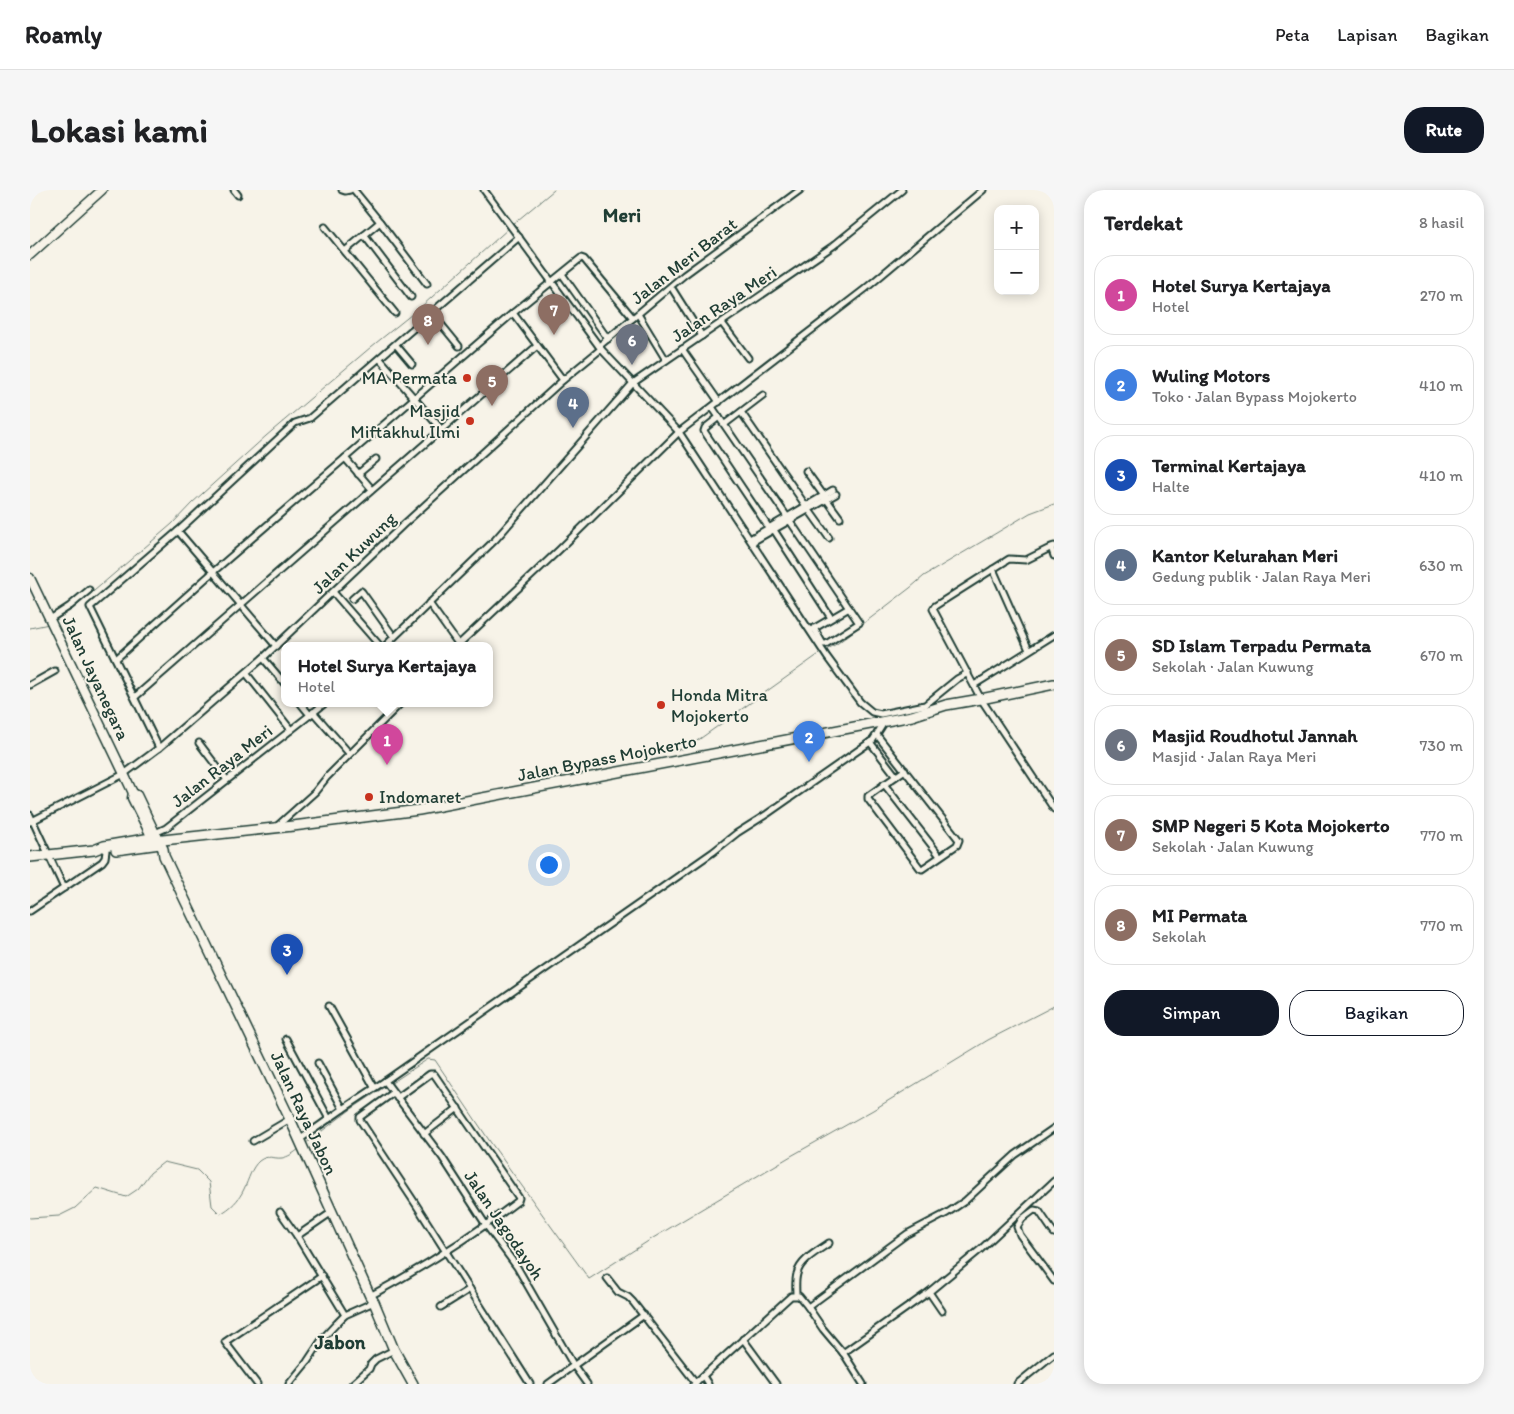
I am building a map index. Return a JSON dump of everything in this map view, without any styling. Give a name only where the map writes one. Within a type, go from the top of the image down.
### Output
[{"type":"highway","name":"Jalan Bypass Mojokerto","points":[[94,850],[104,846],[159,842],[419,810],[912,716],[946,704],[1054,684]]},
{"type":"highway","name":"Jalan Bypass Mojokerto","points":[[30,857],[94,850],[106,851],[159,842]]},
{"type":"highway","name":"Jalan Raya Jabon","points":[[159,842],[290,1119],[394,1350],[413,1384]]},
{"type":"main road","points":[[30,255],[102,190]]},
{"type":"main road","name":"Jalan Jayanegara","points":[[30,578],[133,793],[132,798],[159,842]]},
{"type":"street","points":[[234,190],[238,195]]},
{"type":"street","points":[[342,190],[352,190],[380,222],[427,284]]},
{"type":"street","points":[[484,190],[600,348],[679,432],[812,629],[823,644],[827,644],[859,623],[712,407]]},
{"type":"street","name":"Jalan Meri Barat","points":[[608,339],[684,275],[800,190]]},
{"type":"street","name":"Jalan Raya Meri","points":[[389,642],[501,533],[633,383],[833,246],[902,190]]},
{"type":"street","points":[[461,642],[679,432],[865,290],[984,190]]},
{"type":"street","points":[[344,251],[380,222]]},
{"type":"street","points":[[325,227],[395,313]]},
{"type":"street","points":[[364,234],[411,297]]},
{"type":"street","points":[[159,748],[89,606],[178,531],[295,423],[310,418],[396,345],[518,235]]},
{"type":"street","points":[[116,659],[213,572],[414,398],[513,313],[580,259],[583,258],[635,316],[666,360]]},
{"type":"street","points":[[562,274],[608,339]]},
{"type":"street","points":[[673,290],[702,336]]},
{"type":"street","points":[[432,313],[459,346]]},
{"type":"street","points":[[513,313],[563,380]]},
{"type":"street","points":[[722,323],[748,358]]},
{"type":"street","name":"Jalan Kuwung","points":[[31,819],[124,774],[159,748],[246,674],[403,525],[608,339]]},
{"type":"street","points":[[396,345],[412,364]]},
{"type":"street","points":[[134,697],[537,346]]},
{"type":"street","points":[[682,349],[719,402]]},
{"type":"street","points":[[380,358],[441,430]]},
{"type":"street","points":[[725,424],[763,395]]},
{"type":"street","points":[[741,412],[828,538]]},
{"type":"street","points":[[719,417],[705,428],[704,431],[831,618]]},
{"type":"street","points":[[345,458],[370,487]]},
{"type":"street","points":[[358,474],[376,459]]},
{"type":"street","points":[[806,471],[840,518]]},
{"type":"street","points":[[751,540],[835,492]]},
{"type":"street","points":[[178,531],[276,646]]},
{"type":"street","points":[[1054,556],[1052,546],[1026,560],[1009,559],[934,608],[981,699],[1054,809]]},
{"type":"street","points":[[993,569],[1029,650]]},
{"type":"street","points":[[50,619],[90,590]]},
{"type":"street","points":[[352,599],[362,591],[394,637]]},
{"type":"street","points":[[333,592],[377,642]]},
{"type":"street","points":[[429,604],[456,642]]},
{"type":"street","points":[[812,629],[849,608]]},
{"type":"street","points":[[812,629],[827,657],[860,702],[872,712],[881,714],[925,705],[946,704]]},
{"type":"street","points":[[974,684],[1054,636]]},
{"type":"street","points":[[263,658],[281,680]]},
{"type":"street","points":[[30,685],[55,671]]},
{"type":"street","points":[[925,705],[957,679],[968,673]]},
{"type":"street","points":[[246,674],[291,730]]},
{"type":"street","points":[[305,707],[348,752]]},
{"type":"street","name":"Jalan Raya Meri","points":[[159,842],[227,780],[320,707]]},
{"type":"street","points":[[275,828],[315,792],[327,777],[397,707]]},
{"type":"street","points":[[300,1141],[374,1087],[385,1082],[698,863],[737,833],[870,742],[877,736],[886,721]]},
{"type":"street","points":[[877,736],[905,770],[959,840],[957,845],[922,869],[868,799],[868,796],[905,770]]},
{"type":"street","points":[[870,742],[896,776]]},
{"type":"street","points":[[199,743],[227,780]]},
{"type":"street","points":[[884,784],[940,856]]},
{"type":"street","points":[[31,819],[64,888]]},
{"type":"street","points":[[30,911],[102,862],[106,851]]},
{"type":"street","points":[[329,1006],[374,1087]]},
{"type":"street","points":[[286,1039],[328,1120]]},
{"type":"street","points":[[318,1063],[343,1109]]},
{"type":"street","points":[[289,1384],[323,1338],[345,1315],[446,1252],[486,1225],[520,1198],[458,1108],[432,1074],[397,1098]]},
{"type":"street","name":"Jalan Jagodayoh","points":[[385,1082],[442,1157],[486,1225],[517,1267],[574,1366],[587,1384]]},
{"type":"street","points":[[391,1090],[360,1117],[360,1120],[530,1384]]},
{"type":"street","points":[[424,1134],[458,1108]]},
{"type":"street","points":[[253,1141],[290,1119]]},
{"type":"street","points":[[808,1307],[907,1234],[955,1208],[980,1189],[1015,1155],[1054,1128]]},
{"type":"street","points":[[844,1355],[930,1294],[1054,1181]]},
{"type":"street","points":[[1054,1233],[1039,1212],[1034,1210],[1022,1219],[1017,1228],[1020,1235],[1054,1281]]},
{"type":"street","points":[[280,1212],[297,1236],[345,1315]]},
{"type":"street","points":[[297,1236],[332,1212]]},
{"type":"street","points":[[796,1295],[797,1273],[800,1268],[807,1259],[829,1243]]},
{"type":"street","points":[[257,1384],[225,1342],[322,1276]]},
{"type":"street","points":[[607,1278],[618,1292],[630,1299],[644,1315],[694,1382],[788,1299],[796,1295]]},
{"type":"street","points":[[441,1307],[470,1289]]},
{"type":"street","points":[[930,1294],[942,1311]]},
{"type":"street","points":[[796,1295],[808,1307],[863,1384]]},
{"type":"street","points":[[548,1384],[644,1315]]},
{"type":"street","points":[[743,1339],[776,1384]]},
{"type":"street","points":[[352,1384],[369,1369],[376,1359],[394,1350]]},
{"type":"street","points":[[1017,1384],[1054,1354]]},
{"type":"street","points":[[703,1376],[708,1384]]},
{"type":"waterway","points":[[512,225],[554,190]]},
{"type":"waterway","points":[[54,621],[73,609],[172,524],[192,503],[266,436],[422,306],[509,228]]},
{"type":"waterway","points":[[826,650],[838,643],[924,576],[1030,513],[1054,504]]},
{"type":"waterway","points":[[30,628],[49,624]]},
{"type":"waterway","points":[[636,757],[687,748],[822,652]]},
{"type":"waterway","points":[[390,1084],[428,1059],[435,1060],[491,1143],[589,1279],[653,1238],[873,1110],[988,1040],[1054,1006]]},
{"type":"waterway","points":[[306,1143],[386,1086]]},
{"type":"waterway","points":[[30,1218],[59,1216],[75,1208],[97,1188],[126,1197],[138,1189],[150,1173],[164,1162],[197,1170],[209,1182],[212,1206],[220,1214],[240,1197],[252,1170],[259,1161],[268,1157],[279,1158],[291,1155],[299,1149]]},
{"type":"place","name":"SMP Negeri 5 Kota Mojokerto","points":[[554,335]]},
{"type":"place","name":"MI Permata","points":[[428,345]]},
{"type":"place","name":"Masjid Roudhotul Jannah","points":[[632,365]]},
{"type":"place","name":"MA Permata","points":[[467,378]]},
{"type":"place","name":"SD Islam Terpadu Permata","points":[[492,406]]},
{"type":"place","name":"Masjid Miftakhul Ilmi","points":[[470,421]]},
{"type":"place","name":"Kantor Kelurahan Meri","points":[[573,428]]},
{"type":"place","name":"Honda Mitra Mojokerto","points":[[661,705]]},
{"type":"place","name":"Wuling Motors","points":[[809,762]]},
{"type":"place","name":"Hotel Surya Kertajaya","points":[[387,765]]},
{"type":"place","name":"Indomaret","points":[[369,797]]},
{"type":"place","name":"Terminal Kertajaya","points":[[287,975]]},
{"type":"district","name":"Meri","points":[[622,215]]},
{"type":"district","name":"Jabon","points":[[340,1342]]}]
